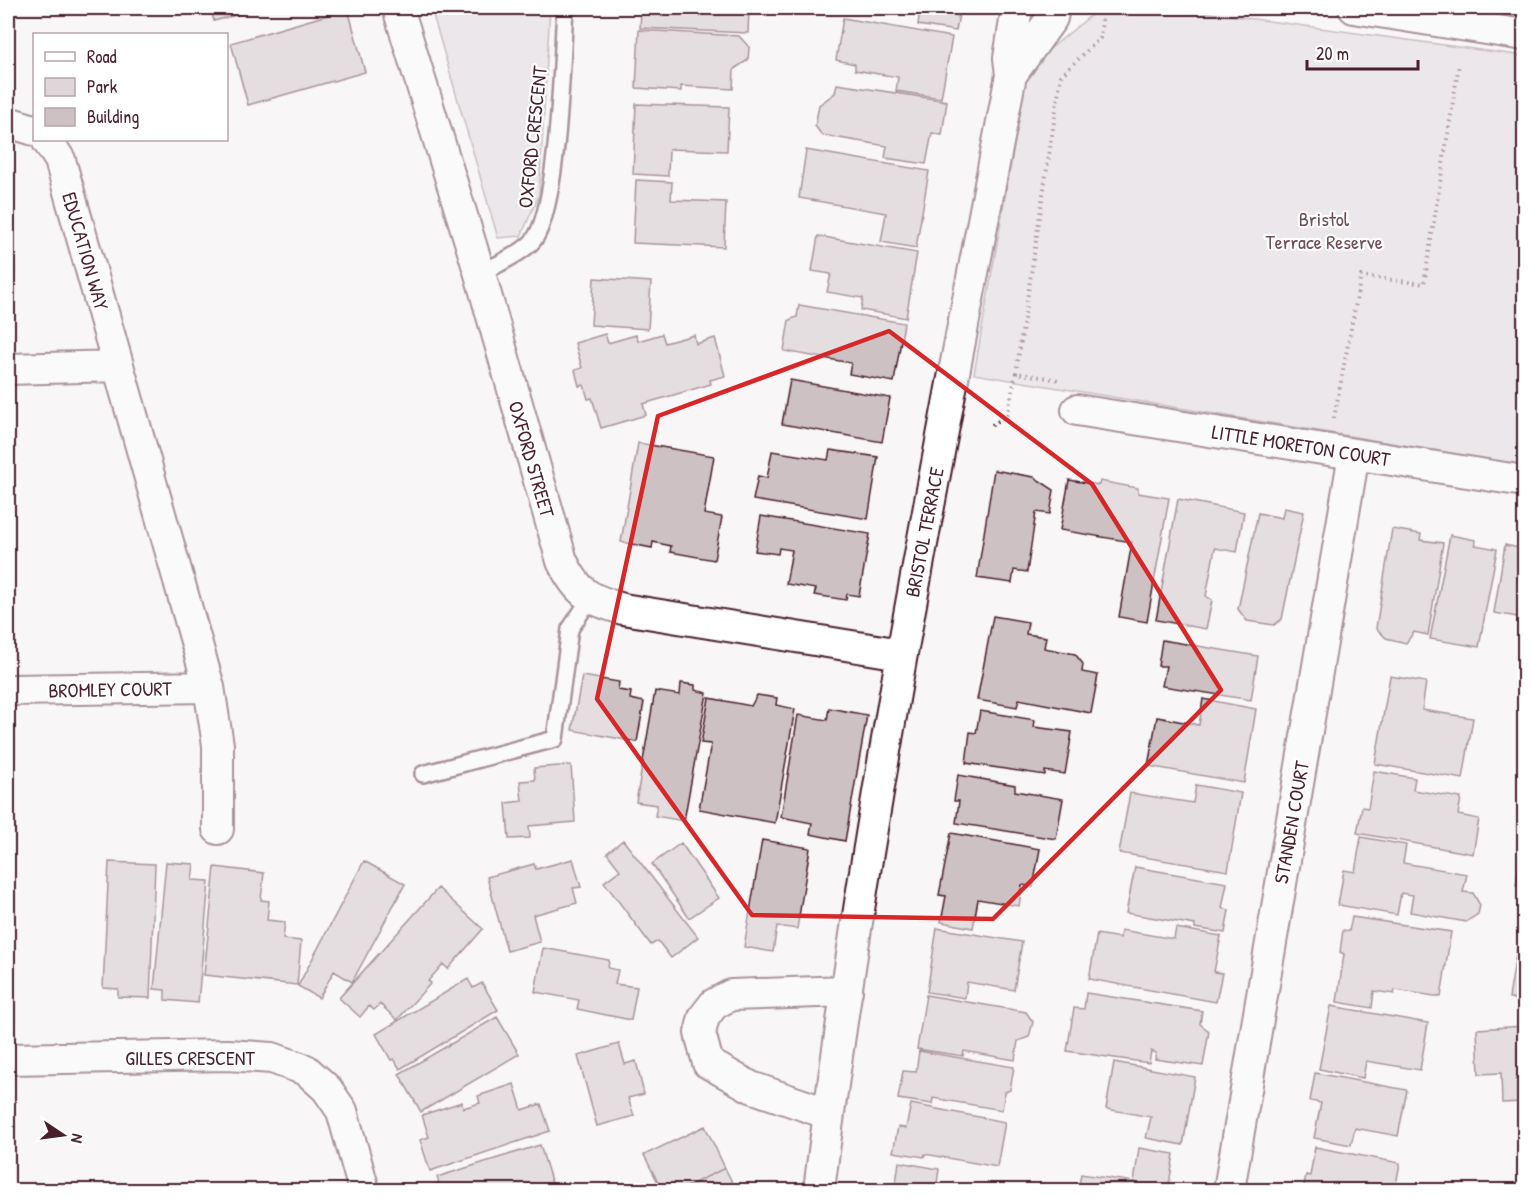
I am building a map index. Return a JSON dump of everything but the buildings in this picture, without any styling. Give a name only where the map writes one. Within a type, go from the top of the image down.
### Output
[{"type":"street","name":"OXFORD STREET","points":[[398,8],[480,274],[562,561],[570,578],[590,599]]},
{"type":"street","name":"BRISTOL TERRACE","points":[[819,1191],[847,991],[901,654],[1011,75],[1009,58],[1017,8]]},
{"type":"street","name":"BRISTOL TERRACE","points":[[1011,75],[1052,18],[1054,8]]},
{"type":"street","points":[[1354,8],[1424,13],[1524,35]]},
{"type":"street","points":[[8,122],[33,130]]},
{"type":"street","name":"EDUCATION WAY","points":[[48,141],[60,160],[208,687],[218,746],[218,829]]},
{"type":"street","points":[[8,369],[118,366]]},
{"type":"street","name":"LITTLE MORETON COURT","points":[[1074,396],[1354,453],[1524,481]]},
{"type":"street","name":"STANDEN COURT","points":[[1229,1191],[1354,453]]},
{"type":"street","points":[[590,599],[623,609],[901,654]]},
{"type":"street","name":"BROMLEY COURT","points":[[12,690],[208,687]]},
{"type":"street","points":[[829,1114],[751,1087],[708,1063],[700,1033],[704,1017],[709,1010],[714,1004],[731,995],[847,991]]},
{"type":"street","name":"GILLES CRESCENT","points":[[8,1059],[228,1055],[272,1058],[306,1070],[327,1089],[342,1111],[364,1191]]},
{"type":"lane","name":"OXFORD CRESCENT","points":[[480,274],[532,243],[547,213],[552,179],[565,8]]},
{"type":"lane","points":[[423,774],[555,739],[565,682],[570,629],[590,599]]},
{"type":"path","points":[[992,425],[1007,416],[1016,373],[1061,76],[1100,38],[1102,13]]},
{"type":"path","points":[[1333,425],[1361,276],[1424,284],[1459,64]]},
{"type":"path","points":[[1016,373],[1074,396]]},
{"type":"path","points":[[1520,1191],[1524,1187]]},
{"type":"highlighted area","points":[[889,331],[1092,484],[1221,690],[993,919],[752,915],[597,699],[658,416]]},
{"type":"green space","points":[[431,8],[550,8],[539,195],[521,236],[498,238]]},
{"type":"green space","name":"Bristol Terrace Reserve","points":[[1100,8],[1173,8],[1524,56],[1524,465],[974,374],[1028,67]]}]
